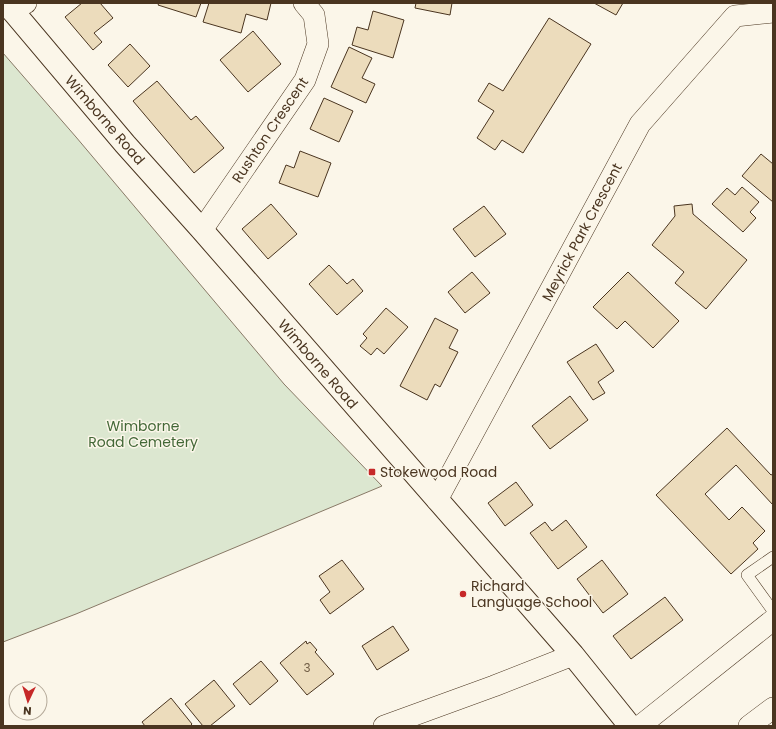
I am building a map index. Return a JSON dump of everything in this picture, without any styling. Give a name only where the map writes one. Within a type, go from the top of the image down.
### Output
[{"type":"main road","name":"Wimborne Road","points":[[15,6],[125,144],[202,230],[573,656],[630,726]]},
{"type":"street","name":"Rushton Crescent","points":[[202,230],[306,80],[318,44],[314,15],[304,3]]},
{"type":"street","name":"Meyrick Park Crescent","points":[[437,500],[640,124],[735,16],[773,12]]},
{"type":"street","points":[[640,726],[773,620]]},
{"type":"street","points":[[384,726],[573,656]]},
{"type":"street","points":[[749,726],[773,708]]},
{"type":"lane","points":[[773,556],[747,576],[773,611]]},
{"type":"green space","name":"Wimborne Road Cemetery","points":[[3,53],[76,137],[284,384],[382,486],[76,614],[3,642]]},
{"type":"building","points":[[82,3],[100,3],[113,18],[94,33],[102,42],[93,50],[65,17]]},
{"type":"building","points":[[159,3],[201,3],[196,17],[158,5]]},
{"type":"building","points":[[209,3],[271,3],[267,20],[246,14],[241,33],[203,22]]},
{"type":"building","points":[[416,3],[452,3],[450,15],[415,8]]},
{"type":"building","points":[[594,3],[623,3],[616,15]]},
{"type":"building","points":[[373,11],[404,20],[393,58],[352,45],[357,27],[368,30]]},
{"type":"building","points":[[549,18],[591,44],[523,153],[502,140],[495,150],[477,138],[494,111],[478,101],[489,83],[503,91]]},
{"type":"building","points":[[253,31],[281,64],[248,92],[220,60]]},
{"type":"building","points":[[130,44],[150,66],[128,87],[108,65]]},
{"type":"building","points":[[349,47],[372,58],[362,78],[375,84],[366,103],[331,87]]},
{"type":"building","points":[[157,81],[191,120],[196,116],[224,148],[194,173],[133,101]]},
{"type":"building","points":[[324,98],[353,111],[339,142],[310,129]]},
{"type":"building","points":[[300,151],[331,163],[318,197],[279,183],[286,165],[294,168]]},
{"type":"building","points":[[761,154],[773,164],[773,202],[742,176]]},
{"type":"building","points":[[742,187],[759,202],[750,212],[756,218],[743,232],[712,204],[727,188],[735,195]]},
{"type":"building","points":[[271,204],[297,234],[268,259],[242,229]]},
{"type":"building","points":[[692,204],[693,214],[747,260],[706,309],[675,283],[684,272],[652,245],[675,216],[674,206]]},
{"type":"building","points":[[484,206],[506,234],[475,257],[453,229]]},
{"type":"building","points":[[329,265],[347,284],[353,279],[363,291],[337,315],[309,284]]},
{"type":"building","points":[[472,272],[490,293],[465,313],[448,292]]},
{"type":"building","points":[[628,272],[679,321],[653,348],[625,321],[617,329],[593,307]]},
{"type":"building","points":[[386,308],[408,327],[384,354],[377,348],[371,355],[360,346],[367,338],[363,334]]},
{"type":"building","points":[[435,318],[458,330],[449,348],[458,352],[440,387],[435,384],[427,400],[400,386]]},
{"type":"building","points":[[596,344],[614,371],[598,382],[605,393],[593,400],[567,362]]},
{"type":"building","points":[[570,396],[588,420],[550,449],[532,426]]},
{"type":"building","points":[[727,428],[771,475],[773,474],[773,505],[736,465],[705,494],[729,520],[742,507],[765,531],[753,543],[758,549],[731,574],[656,495]]},
{"type":"building","points":[[516,482],[533,505],[505,526],[488,503]]},
{"type":"building","points":[[566,520],[587,547],[558,569],[530,533],[545,522],[552,531]]},
{"type":"building","points":[[342,560],[364,589],[330,614],[320,600],[330,592],[319,576]]},
{"type":"building","points":[[602,560],[628,594],[603,613],[577,579]]},
{"type":"building","points":[[665,597],[683,620],[631,659],[613,636]]},
{"type":"building","points":[[393,626],[409,650],[377,670],[362,646]]},
{"type":"building","points":[[306,641],[307,644],[310,642],[317,650],[315,652],[334,674],[307,695],[280,663]]},
{"type":"building","points":[[261,661],[278,681],[250,705],[233,684]]},
{"type":"building","points":[[214,680],[235,706],[210,726],[203,726],[185,704]]},
{"type":"building","points":[[171,698],[192,724],[190,726],[145,726],[142,722]]},
{"type":"place","name":"Stokewood Road","points":[[372,472]]},
{"type":"place","name":"Richard Language School","points":[[463,594]]}]
